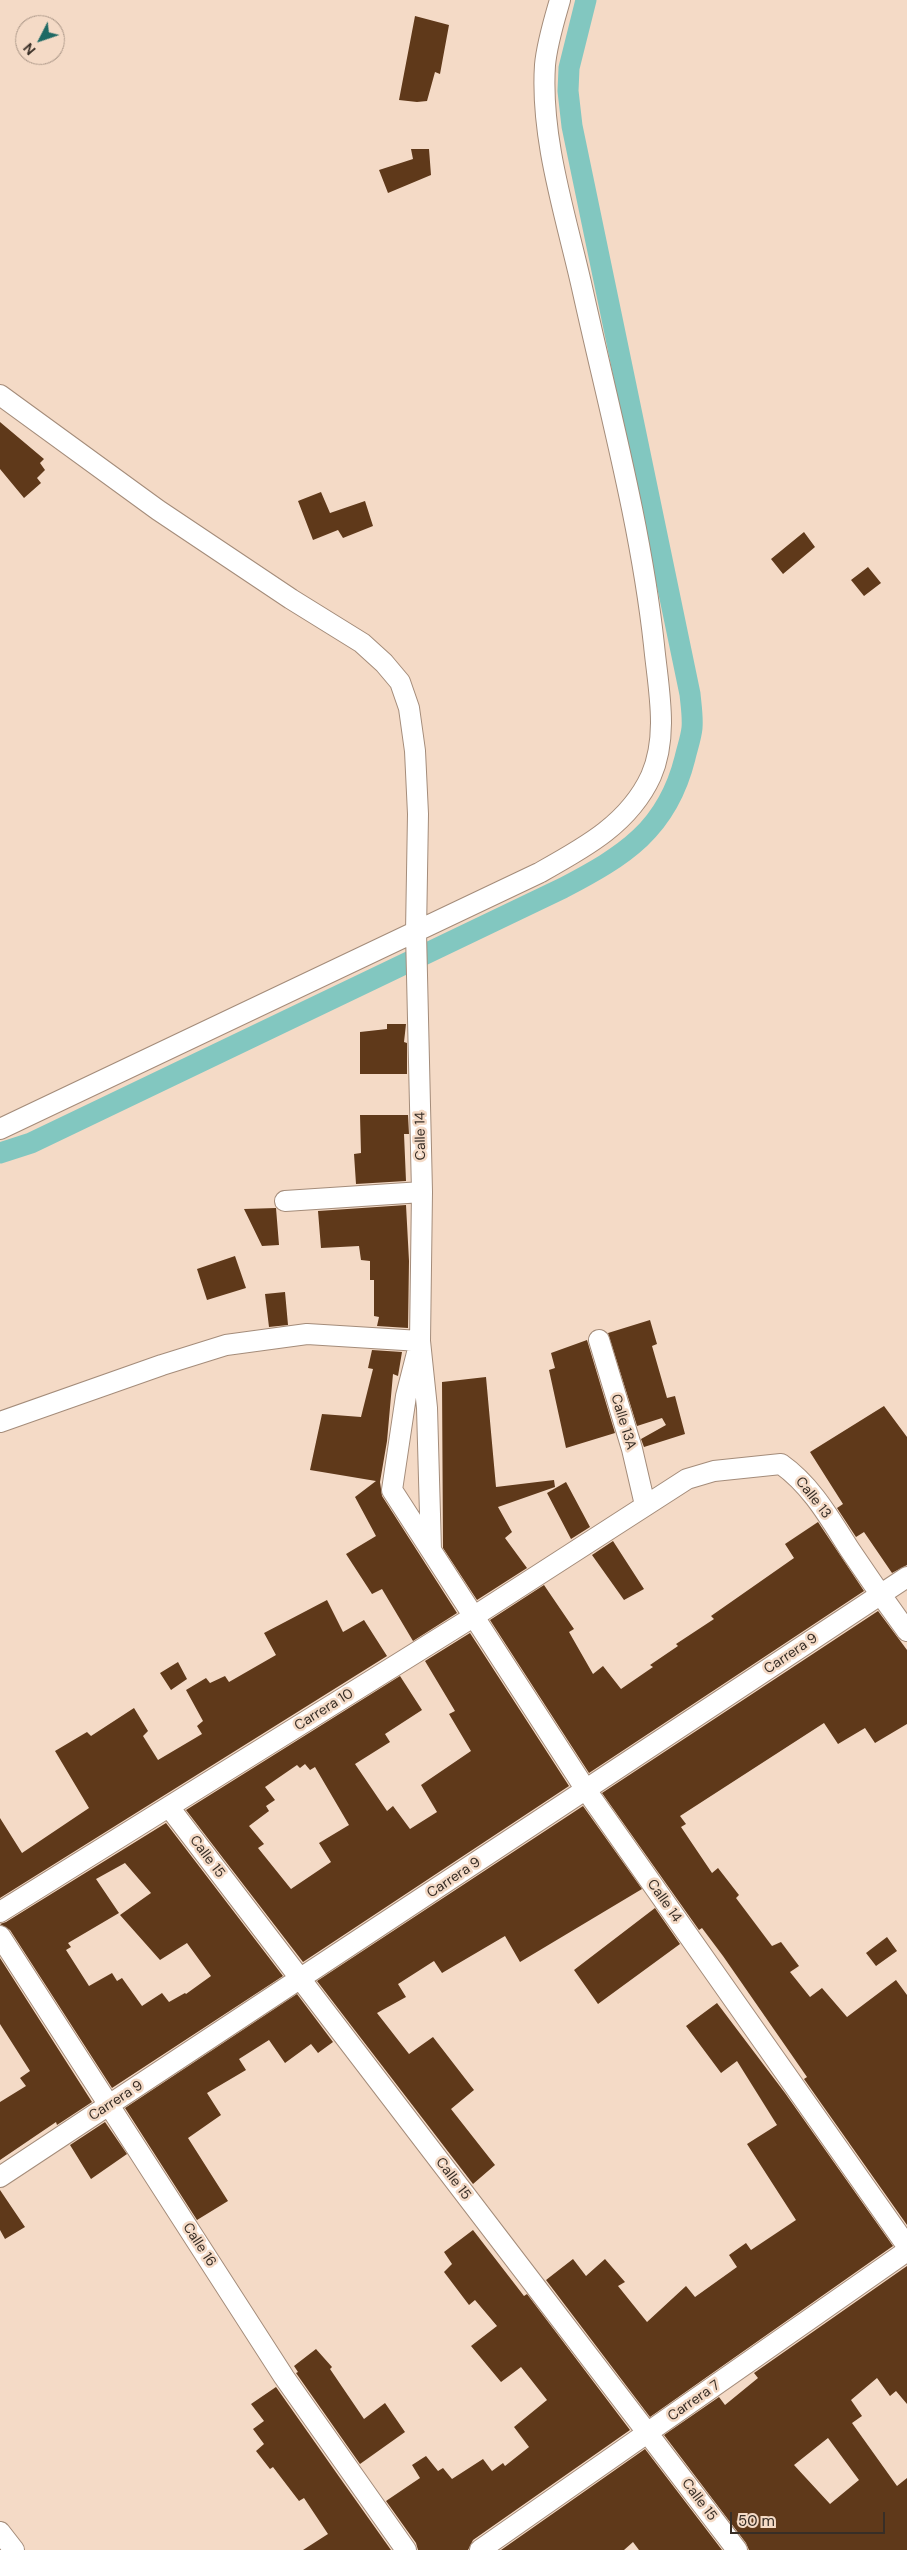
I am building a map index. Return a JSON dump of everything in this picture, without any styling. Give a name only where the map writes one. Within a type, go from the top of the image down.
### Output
[{"type":"street","points":[[0,1129],[539,873],[587,846],[614,826],[632,808],[652,775],[661,742],[660,704],[652,631],[632,506],[547,134],[545,64],[560,0]]},
{"type":"street","name":"Calle 14","points":[[0,395],[158,510],[291,599],[362,643],[384,663],[400,682],[409,708],[415,750],[418,814],[416,932],[422,1192],[420,1341],[427,1408],[432,1550]]},
{"type":"street","points":[[285,1201],[422,1192]]},
{"type":"street","points":[[0,1422],[162,1364],[226,1346],[307,1334],[420,1341]]},
{"type":"street","name":"Calle 13A","points":[[599,1340],[632,1449],[645,1505]]},
{"type":"street","name":"Calle 14","points":[[420,1341],[406,1396],[392,1490],[586,1790],[907,2246]]},
{"type":"street","name":"Calle 13","points":[[645,1505],[687,1479],[714,1471],[781,1464],[795,1474],[817,1500],[880,1595],[907,1631]]},
{"type":"street","name":"Carrera 10","points":[[0,1912],[473,1617],[645,1505]]},
{"type":"street","name":"Carrera 9","points":[[0,2177],[907,1577]]},
{"type":"street","name":"Calle 15","points":[[169,1807],[737,2550]]},
{"type":"street","name":"Calle 16","points":[[0,1936],[284,2377],[406,2550]]},
{"type":"street","name":"Carrera 7","points":[[480,2550],[907,2251]]},
{"type":"street","points":[[0,2532],[14,2550]]},
{"type":"building","points":[[415,16],[449,25],[440,74],[435,72],[427,101],[417,102],[399,100]]},
{"type":"building","points":[[411,149],[429,149],[431,175],[388,193],[379,170],[413,159]]},
{"type":"building","points":[[0,422],[44,459],[40,463],[45,470],[37,478],[41,483],[24,498],[0,469]]},
{"type":"building","points":[[321,492],[330,513],[365,501],[373,526],[343,538],[338,530],[313,540],[298,501]]},
{"type":"building","points":[[804,532],[815,547],[783,574],[771,559]]},
{"type":"building","points":[[868,567],[881,583],[864,596],[851,580]]},
{"type":"building","points":[[387,1024],[406,1024],[404,1042],[407,1043],[407,1074],[360,1074],[360,1032],[387,1029]]},
{"type":"building","points":[[360,1115],[408,1115],[409,1134],[404,1134],[406,1181],[356,1184],[354,1154],[361,1153]]},
{"type":"building","points":[[406,1205],[409,1261],[408,1328],[377,1326],[379,1317],[374,1316],[374,1280],[370,1280],[370,1261],[361,1260],[359,1246],[321,1248],[318,1211]]},
{"type":"building","points":[[276,1208],[279,1245],[262,1246],[244,1209]]},
{"type":"building","points":[[235,1256],[246,1288],[207,1300],[197,1269]]},
{"type":"building","points":[[285,1292],[288,1325],[269,1327],[265,1294]]},
{"type":"building","points":[[650,1320],[657,1344],[652,1346],[667,1398],[675,1396],[685,1434],[644,1447],[641,1439],[666,1425],[662,1418],[637,1426],[608,1333]]},
{"type":"building","points":[[587,1340],[615,1433],[566,1448],[549,1370],[555,1368],[551,1353]]},
{"type":"building","points":[[372,1350],[402,1352],[398,1376],[393,1374],[387,1441],[380,1482],[382,1496],[457,1613],[413,1641],[382,1589],[372,1594],[346,1554],[376,1536],[355,1497],[376,1481],[310,1470],[322,1414],[361,1417],[373,1369],[368,1368]]},
{"type":"building","points":[[486,1377],[496,1487],[554,1480],[555,1487],[498,1507],[512,1532],[505,1538],[527,1568],[477,1600],[443,1548],[442,1382]]},
{"type":"building","points":[[884,1406],[907,1437],[907,1565],[892,1573],[864,1532],[856,1537],[837,1508],[843,1504],[810,1452]]},
{"type":"building","points":[[566,1482],[590,1527],[571,1539],[547,1493]]},
{"type":"building","points":[[818,1522],[864,1591],[589,1773],[490,1620],[544,1585],[574,1629],[569,1632],[593,1674],[603,1666],[621,1689],[653,1667],[650,1665],[678,1646],[676,1644],[714,1619],[711,1616],[794,1558],[785,1544]]},
{"type":"building","points":[[613,1541],[644,1589],[624,1600],[592,1555]]},
{"type":"building","points":[[327,1600],[343,1632],[364,1620],[387,1656],[0,1898],[0,1818],[22,1853],[89,1808],[55,1751],[87,1732],[91,1736],[134,1708],[148,1731],[143,1736],[158,1760],[202,1734],[197,1726],[203,1721],[186,1690],[206,1678],[210,1683],[225,1676],[229,1682],[276,1655],[264,1633]]},
{"type":"building","points":[[878,1611],[907,1650],[907,1724],[875,1743],[865,1728],[838,1744],[824,1723],[680,1816],[686,1824],[681,1827],[712,1873],[718,1868],[739,1895],[736,1898],[772,1946],[781,1942],[799,1966],[790,1972],[810,1997],[822,1988],[847,2017],[896,1980],[907,1995],[907,2225],[804,2079],[807,2077],[723,1956],[702,1928],[699,1930],[602,1793]]},
{"type":"building","points":[[470,1633],[569,1786],[303,1962],[186,1810],[400,1676],[422,1710],[385,1734],[390,1742],[355,1764],[387,1811],[393,1806],[410,1829],[437,1812],[421,1785],[471,1751],[449,1714],[455,1711],[425,1661]],"holes":[[[305,1764],[310,1770],[315,1767],[349,1825],[319,1843],[331,1862],[291,1889],[258,1848],[264,1844],[249,1826],[269,1811],[266,1806],[275,1800],[265,1787],[297,1765],[300,1768]]]},
{"type":"building","points":[[178,1662],[187,1679],[171,1690],[160,1673]]},
{"type":"building","points":[[583,1806],[642,1889],[520,1962],[505,1936],[442,1973],[434,1961],[398,1984],[406,1997],[377,2013],[409,2054],[433,2037],[474,2090],[451,2109],[495,2165],[473,2184],[317,1981]]},
{"type":"building","points":[[166,1823],[283,1976],[112,2088],[10,1930],[0,1924]],"holes":[[[125,1863],[151,1893],[120,1915],[160,1960],[187,1943],[211,1976],[186,1994],[169,2002],[162,1993],[142,2006],[122,1978],[117,1981],[112,1973],[89,1986],[66,1950],[71,1947],[68,1943],[119,1913],[96,1879]]]},
{"type":"building","points":[[655,1908],[680,1944],[598,2004],[574,1970]]},
{"type":"building","points":[[887,1937],[897,1951],[876,1966],[866,1953]]},
{"type":"building","points":[[0,1958],[92,2102],[57,2125],[56,2122],[0,2160],[0,2102],[26,2086],[20,2078],[30,2071],[0,2024]]},
{"type":"building","points":[[297,1994],[333,2042],[318,2053],[311,2044],[285,2063],[269,2040],[239,2059],[246,2070],[207,2093],[221,2115],[188,2138],[228,2201],[197,2220],[125,2108]]},
{"type":"building","points":[[717,2003],[785,2093],[893,2246],[650,2417],[546,2280],[573,2259],[586,2276],[605,2259],[625,2282],[618,2286],[647,2322],[686,2286],[695,2297],[737,2267],[729,2255],[746,2243],[751,2250],[796,2220],[747,2144],[777,2125],[737,2061],[721,2073],[686,2026]]},
{"type":"building","points":[[105,2122],[127,2154],[91,2179],[70,2145]]},
{"type":"building","points":[[0,2190],[25,2227],[5,2239],[0,2230]]},
{"type":"building","points":[[473,2230],[524,2296],[527,2294],[630,2430],[473,2540],[468,2550],[418,2550],[416,2543],[386,2501],[420,2478],[412,2465],[426,2456],[438,2471],[443,2468],[452,2479],[483,2459],[492,2471],[503,2463],[505,2466],[529,2447],[514,2427],[547,2400],[521,2367],[501,2382],[471,2346],[497,2326],[475,2300],[469,2305],[444,2272],[452,2264],[444,2252]]},
{"type":"building","points":[[907,2266],[907,2404],[896,2391],[890,2396],[877,2378],[851,2400],[862,2416],[852,2423],[897,2486],[907,2478],[907,2550],[749,2550],[746,2543],[664,2435],[719,2397],[725,2405],[758,2378],[754,2373]],"holes":[[[828,2438],[859,2480],[830,2504],[794,2465]]]},
{"type":"building","points":[[316,2349],[332,2367],[330,2369],[364,2419],[385,2403],[405,2432],[360,2464],[296,2373],[298,2372],[294,2366]]},
{"type":"building","points":[[276,2387],[391,2550],[303,2550],[328,2534],[304,2498],[299,2501],[273,2467],[270,2469],[256,2451],[264,2444],[253,2429],[264,2421],[251,2404]]},
{"type":"building","points":[[645,2449],[722,2550],[639,2550],[633,2542],[624,2550],[501,2550]]},
{"type":"waterway","points":[[0,1153],[31,1143],[563,888],[624,852],[655,822],[667,804],[677,783],[690,740],[692,724],[690,694],[572,126],[568,91],[569,68],[586,0]]}]
